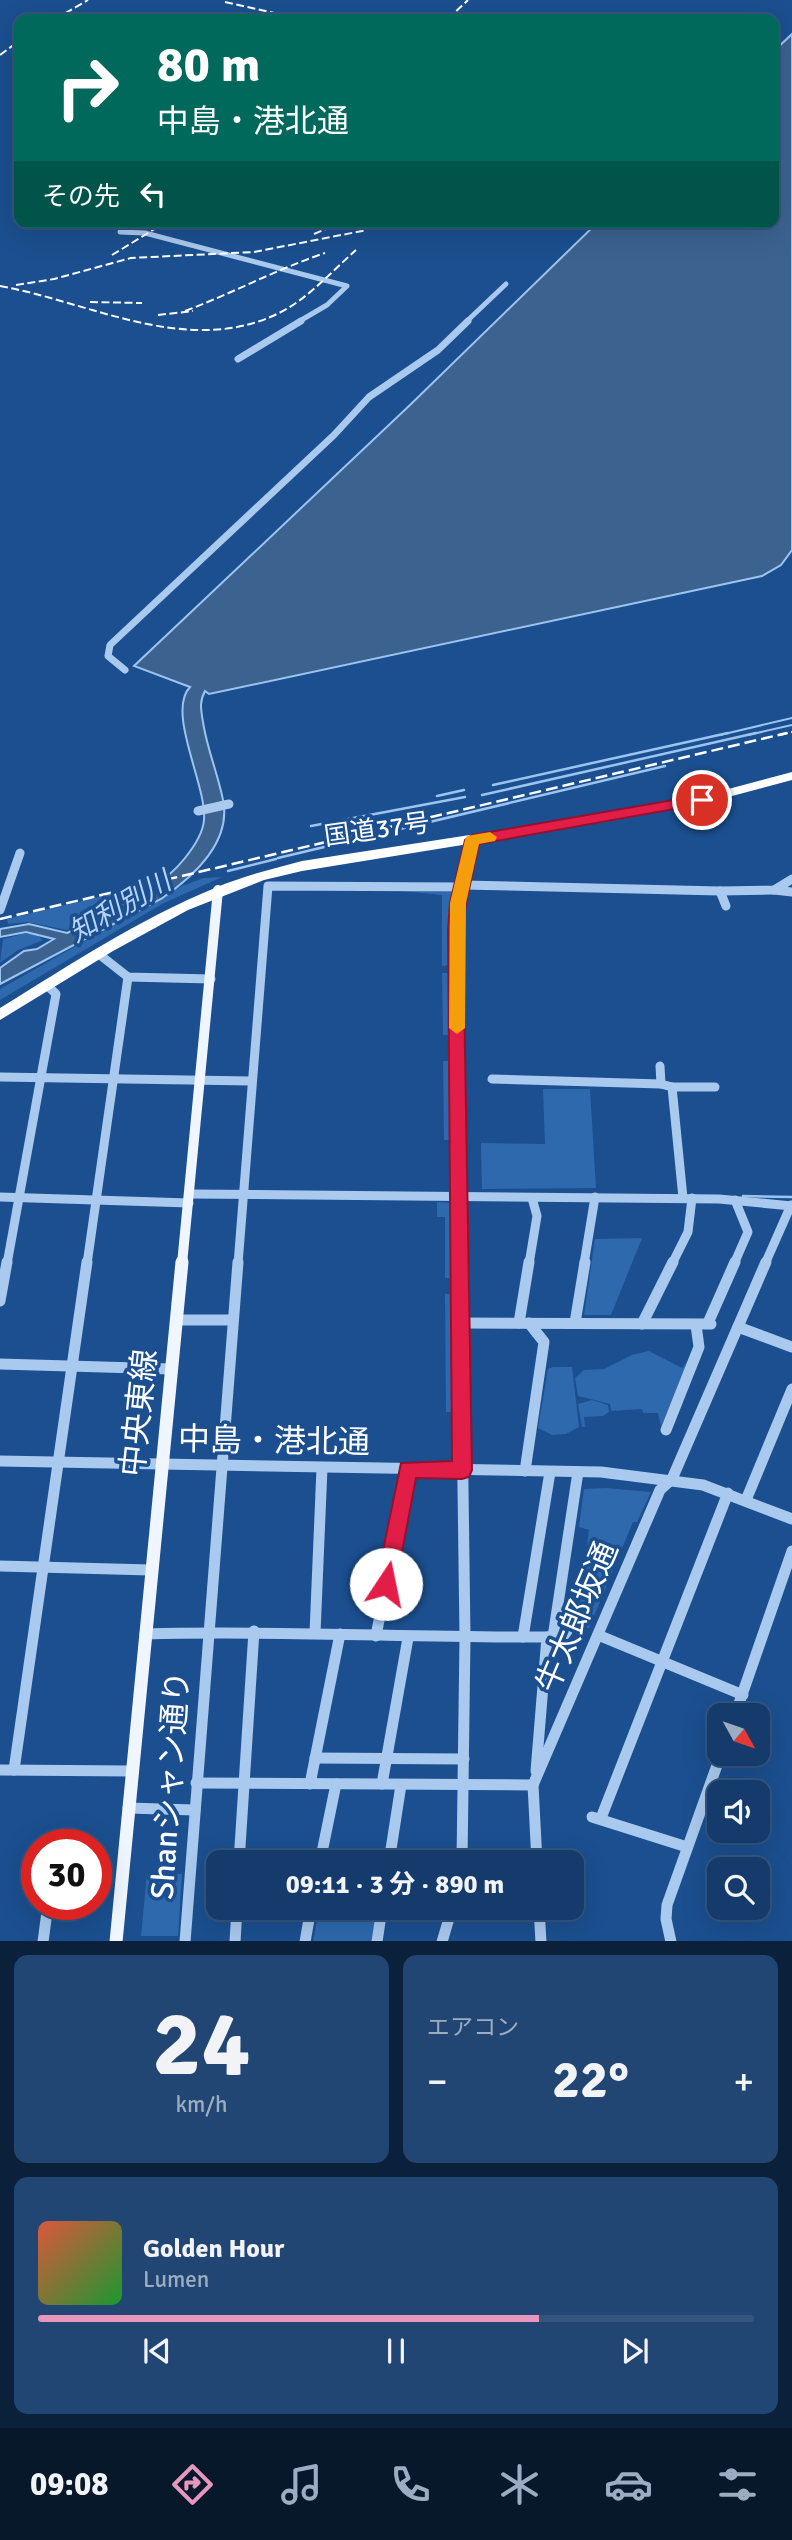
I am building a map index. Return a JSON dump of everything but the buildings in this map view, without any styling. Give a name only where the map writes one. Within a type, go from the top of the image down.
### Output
[{"type":"highway","name":"国道37号","points":[[0,1015],[171,913],[218,890],[283,869],[702,800],[792,776]]},
{"type":"main road","name":"中央東線","points":[[116,1941],[218,890]]},
{"type":"street","points":[[120,232],[145,233],[347,286],[327,305],[238,359]]},
{"type":"street","points":[[125,670],[107,656],[110,645],[334,435],[369,397],[438,349],[506,285]]},
{"type":"street","points":[[198,811],[229,804]]},
{"type":"street","points":[[462,1850],[465,1637],[456,930],[472,840]]},
{"type":"street","points":[[0,910],[20,853]]},
{"type":"street","points":[[774,890],[792,879]]},
{"type":"street","name":"Shanシャン通り","points":[[185,1941],[268,886],[462,886]]},
{"type":"street","points":[[462,886],[792,892]]},
{"type":"street","points":[[720,891],[726,906]]},
{"type":"street","points":[[100,955],[128,977],[211,979]]},
{"type":"street","points":[[14,1770],[128,977]]},
{"type":"street","points":[[0,1301],[56,994],[48,986]]},
{"type":"street","points":[[660,1066],[661,1084]]},
{"type":"street","points":[[0,1077],[251,1082]]},
{"type":"street","points":[[492,1079],[715,1087]]},
{"type":"street","points":[[642,1324],[688,1232],[688,1198],[672,1087]]},
{"type":"street","points":[[0,1197],[94,1201],[244,1194],[595,1197],[688,1198],[791,1205]]},
{"type":"street","points":[[575,1323],[595,1197]]},
{"type":"street","points":[[524,1323],[537,1216],[532,1198]]},
{"type":"street","points":[[666,1430],[705,1324],[748,1232],[735,1200]]},
{"type":"street","name":"牛太郎坂通","points":[[534,1783],[660,1490],[672,1479],[791,1205]]},
{"type":"street","points":[[177,1320],[233,1320]]},
{"type":"street","points":[[461,1323],[705,1324]]},
{"type":"street","points":[[524,1323],[544,1342],[525,1471]]},
{"type":"street","points":[[738,1327],[792,1348]]},
{"type":"street","points":[[0,1364],[171,1369]]},
{"type":"street","points":[[746,1500],[792,1389]]},
{"type":"street","name":"中島・港北通","points":[[0,1461],[578,1472],[672,1479],[728,1493],[792,1519]]},
{"type":"street","points":[[315,1633],[322,1468]]},
{"type":"street","points":[[376,1636],[408,1469]]},
{"type":"street","points":[[523,1637],[550,1472]]},
{"type":"street","points":[[537,1850],[534,1783],[550,1637],[578,1472]]},
{"type":"street","points":[[687,1847],[596,1818],[664,1663],[728,1493]]},
{"type":"street","points":[[740,1703],[792,1551]]},
{"type":"street","points":[[0,1566],[151,1570]]},
{"type":"street","points":[[239,1850],[254,1631]]},
{"type":"street","points":[[145,1634],[254,1631],[408,1638],[562,1638],[567,1631]]},
{"type":"street","points":[[310,1784],[340,1634]]},
{"type":"street","points":[[598,1635],[743,1695]]},
{"type":"street","points":[[382,1784],[408,1638]]},
{"type":"street","points":[[315,1758],[464,1759]]},
{"type":"street","points":[[671,1941],[666,1919],[667,1905],[717,1766]]},
{"type":"street","points":[[0,1770],[132,1772]]},
{"type":"street","points":[[196,1783],[534,1783]]},
{"type":"street","points":[[322,1850],[336,1784]]},
{"type":"street","points":[[391,1850],[401,1785]]},
{"type":"street","points":[[128,1808],[195,1810]]},
{"type":"street","points":[[43,1941],[46,1920]]},
{"type":"street","points":[[235,1941],[236,1920]]},
{"type":"street","points":[[305,1941],[309,1920]]},
{"type":"street","points":[[377,1941],[380,1920]]},
{"type":"street","points":[[442,1941],[448,1920]]},
{"type":"street","points":[[540,1920],[541,1941]]},
{"type":"shaded area","points":[[222,877],[162,904],[0,1000],[0,989],[182,886],[204,878]]},
{"type":"shaded area","points":[[124,891],[136,893],[67,930],[27,922],[8,924],[7,919]]},
{"type":"shaded area","points":[[403,891],[454,892],[450,965],[442,966],[442,895]]},
{"type":"shaded area","points":[[35,934],[43,940],[18,950],[0,963],[3,939]]},
{"type":"shaded area","points":[[442,973],[450,973],[450,1035],[443,1035]]},
{"type":"shaded area","points":[[443,1061],[451,1061],[451,1140],[444,1140]]},
{"type":"shaded area","points":[[543,1089],[590,1089],[596,1188],[482,1189],[481,1143],[545,1144]]},
{"type":"shaded area","points":[[437,1202],[452,1203],[452,1278],[445,1278],[445,1217],[437,1217]]},
{"type":"shaded area","points":[[642,1238],[611,1315],[584,1315],[595,1239]]},
{"type":"shaded area","points":[[445,1294],[453,1294],[454,1412],[446,1412]]},
{"type":"shaded area","points":[[649,1351],[682,1368],[693,1354],[661,1426],[658,1413],[643,1413],[642,1409],[611,1411],[610,1404],[578,1396],[575,1378],[584,1370],[604,1369],[632,1355]]},
{"type":"shaded area","points":[[572,1367],[579,1427],[566,1434],[552,1435],[538,1428],[548,1369]]},
{"type":"shaded area","points":[[592,1400],[608,1405],[609,1412],[603,1416],[584,1417],[585,1427],[582,1427],[578,1404]]},
{"type":"shaded area","points":[[584,1489],[651,1492],[637,1522],[633,1522],[589,1628],[577,1625],[589,1530],[579,1527]]},
{"type":"shaded area","points":[[147,1874],[182,1874],[178,1936],[141,1936]]},
{"type":"shaded area","points":[[317,1920],[376,1920],[372,1941],[313,1941]]},
{"type":"water","name":"知利別川","points":[[792,34],[792,550],[781,565],[762,576],[209,694],[205,691],[201,702],[202,714],[221,790],[224,816],[222,831],[207,857],[185,880],[161,899],[0,984],[0,968],[24,951],[37,949],[54,939],[26,932],[0,937],[0,929],[29,924],[67,933],[130,901],[160,882],[185,858],[200,835],[204,820],[203,805],[182,713],[184,698],[190,687],[134,666],[410,405],[592,228],[779,228],[779,46]]},
{"type":"waterway","points":[[720,735],[792,718]]},
{"type":"waterway","points":[[748,735],[792,725]]},
{"type":"waterway","points":[[493,785],[728,733]]},
{"type":"waterway","points":[[482,795],[756,733]]},
{"type":"waterway","points":[[278,858],[665,766]]},
{"type":"waterway","points":[[437,796],[464,790]]},
{"type":"waterway","points":[[311,826],[465,797]]},
{"type":"waterway","points":[[228,871],[276,859]]},
{"type":"waterway","points":[[743,1196],[792,1197]]},
{"type":"railway","points":[[64,14],[88,0]]},
{"type":"railway","points":[[453,14],[468,0]]},
{"type":"railway","points":[[225,2],[279,14]]},
{"type":"railway","points":[[0,55],[14,45]]},
{"type":"railway","points":[[112,255],[156,228]]},
{"type":"railway","points":[[314,234],[328,228]]},
{"type":"railway","points":[[16,285],[54,279],[131,258],[254,252],[367,230]]},
{"type":"railway","points":[[0,286],[138,322],[208,330],[243,326],[277,314],[309,293],[356,250]]},
{"type":"railway","points":[[185,311],[325,253]]},
{"type":"railway","points":[[90,302],[142,303]]},
{"type":"railway","points":[[158,315],[193,311]]},
{"type":"railway","points":[[780,735],[792,732]]},
{"type":"railway","points":[[0,919],[787,733]]},
{"type":"slow traffic","points":[[457,1028],[458,903],[472,840],[490,837]]},
{"type":"route","points":[[386,1584],[408,1469],[462,1470],[456,930],[458,903],[472,840],[702,800]]}]
